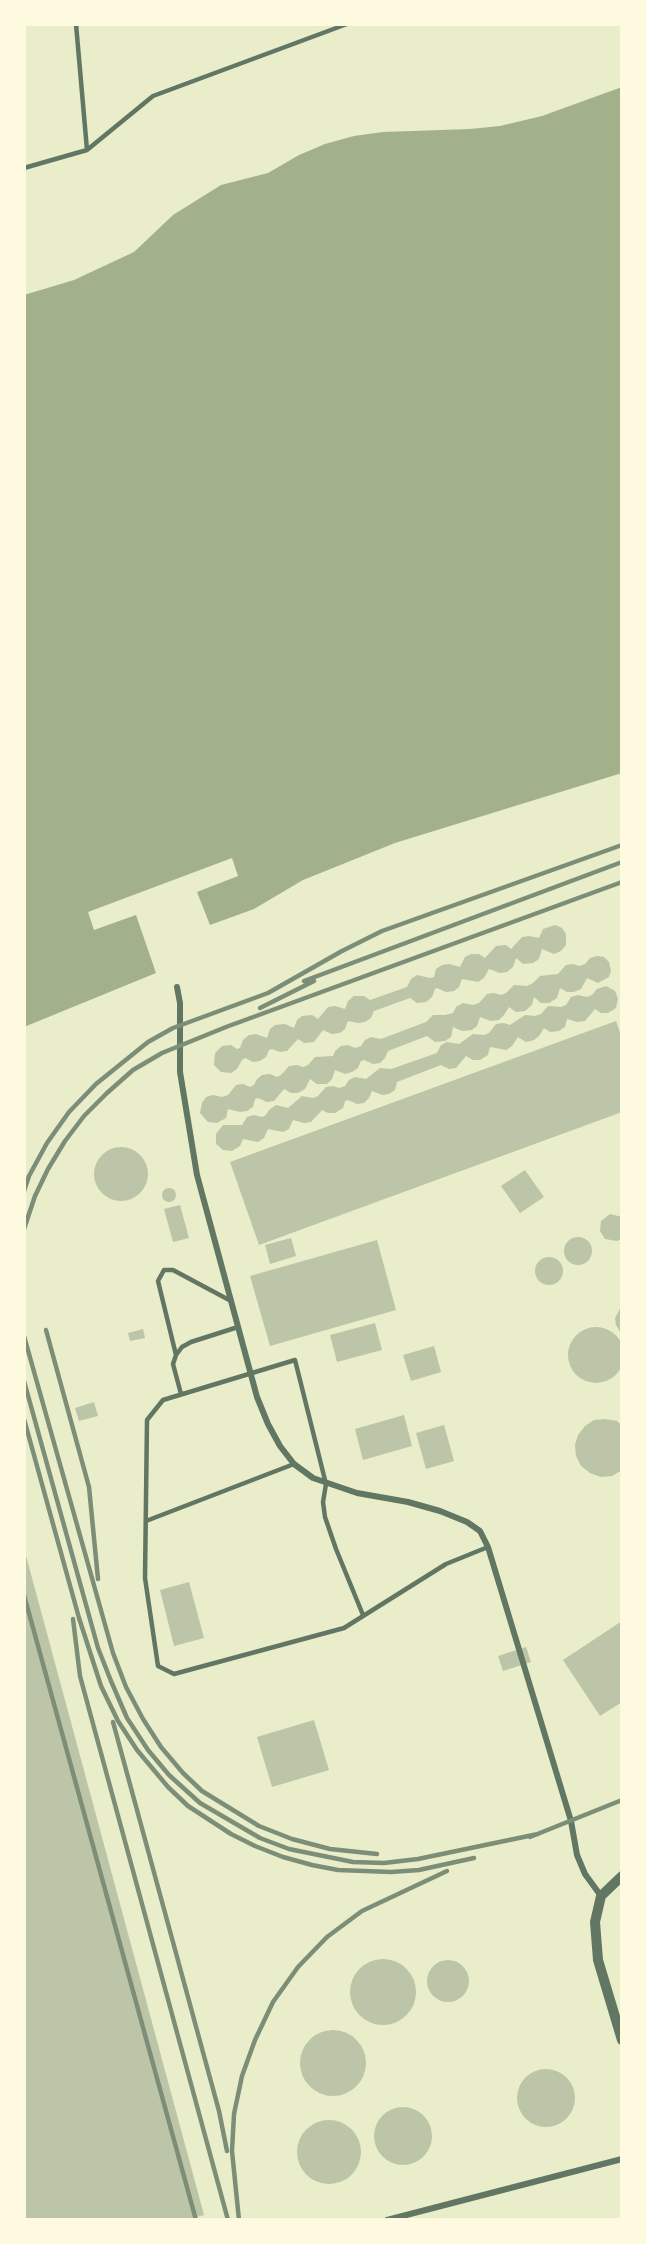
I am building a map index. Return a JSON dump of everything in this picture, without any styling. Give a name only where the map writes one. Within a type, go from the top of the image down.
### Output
[{"type":"street","points":[[177,987],[180,1003],[180,1072],[197,1175],[250,1372],[268,1424],[280,1446],[294,1464],[313,1478],[357,1493],[408,1502],[449,1514],[480,1531],[488,1547],[571,1821],[577,1855],[585,1874],[601,1896]]},
{"type":"street","points":[[622,1876],[601,1896],[595,1922],[598,1959],[622,2040]]},
{"type":"street","points":[[387,2220],[622,2158]]},
{"type":"lane","points":[[76,24],[87,150]]},
{"type":"lane","points":[[24,168],[87,150],[153,96],[347,24]]},
{"type":"lane","points":[[176,1354],[158,1281],[164,1270],[173,1270],[231,1301]]},
{"type":"lane","points":[[181,1394],[173,1364],[176,1354],[191,1342],[238,1327]]},
{"type":"lane","points":[[363,1615],[325,1517],[323,1502],[326,1484],[295,1359],[164,1400],[147,1420],[145,1578],[158,1666],[174,1674],[344,1628],[446,1564],[488,1547]]},
{"type":"lane","points":[[146,1521],[294,1464]]},
{"type":"shaded area","points":[[622,87],[622,773],[395,843],[303,880],[254,909],[210,925],[197,892],[238,876],[232,858],[88,912],[94,930],[136,915],[156,973],[24,1027],[24,295],[74,280],[134,252],[173,215],[221,185],[268,173],[299,155],[325,144],[354,136],[383,132],[500,126],[542,116]]},
{"type":"building","points":[[555,925],[562,928],[566,934],[566,945],[554,954],[542,949],[539,959],[533,963],[523,964],[516,958],[513,967],[507,972],[500,973],[489,969],[484,978],[478,982],[462,979],[459,987],[454,991],[446,992],[435,989],[432,997],[426,1002],[417,1003],[410,998],[374,1011],[371,1018],[365,1022],[348,1021],[345,1029],[340,1033],[332,1034],[323,1030],[314,1042],[304,1043],[298,1039],[287,1051],[269,1050],[266,1057],[260,1061],[253,1062],[245,1058],[231,1073],[221,1072],[214,1065],[215,1053],[222,1046],[231,1045],[237,1049],[240,1048],[243,1040],[249,1035],[256,1034],[267,1038],[270,1029],[275,1025],[285,1024],[294,1028],[297,1020],[302,1016],[312,1015],[318,1019],[328,1007],[335,1006],[345,1009],[348,1001],[354,996],[364,996],[370,1000],[407,987],[411,979],[417,975],[434,977],[436,969],[442,965],[460,967],[465,957],[479,954],[485,958],[496,946],[506,945],[511,949],[522,937],[539,938],[543,929]]},
{"type":"building","points":[[597,956],[604,957],[609,962],[611,971],[609,977],[598,983],[587,978],[581,989],[574,992],[567,992],[560,988],[557,998],[549,1003],[541,1003],[534,997],[532,1005],[525,1011],[516,1012],[509,1007],[499,1020],[491,1021],[480,1017],[477,1026],[472,1030],[462,1031],[453,1027],[451,1037],[445,1041],[435,1042],[427,1036],[388,1051],[380,1063],[373,1064],[364,1060],[358,1068],[345,1074],[335,1070],[332,1079],[327,1084],[317,1084],[310,1079],[305,1089],[298,1093],[291,1093],[284,1089],[274,1101],[255,1099],[253,1107],[247,1111],[228,1109],[226,1118],[217,1123],[208,1122],[200,1113],[206,1097],[228,1095],[236,1085],[243,1084],[250,1087],[262,1075],[270,1074],[277,1077],[289,1066],[303,1067],[315,1057],[333,1056],[341,1046],[348,1045],[355,1048],[371,1037],[381,1039],[426,1022],[433,1015],[453,1013],[456,1007],[463,1003],[473,1005],[479,1003],[487,994],[501,995],[514,985],[527,986],[540,976],[558,974],[566,965],[579,966]]},
{"type":"building","points":[[606,986],[615,991],[618,999],[616,1008],[608,1013],[601,1013],[595,1009],[585,1021],[577,1022],[567,1019],[565,1027],[559,1031],[550,1032],[544,1028],[534,1040],[526,1042],[518,1037],[506,1050],[490,1047],[488,1055],[480,1060],[473,1060],[466,1056],[456,1068],[449,1069],[441,1065],[397,1082],[395,1090],[389,1094],[382,1095],[372,1091],[364,1103],[357,1104],[348,1100],[345,1101],[343,1108],[335,1113],[322,1110],[311,1122],[293,1120],[289,1129],[283,1132],[268,1129],[264,1138],[258,1142],[243,1139],[240,1146],[232,1151],[223,1150],[216,1144],[216,1134],[223,1125],[242,1125],[247,1117],[254,1115],[262,1117],[276,1105],[288,1108],[302,1096],[313,1098],[326,1087],[345,1086],[355,1077],[366,1079],[380,1068],[391,1069],[437,1053],[441,1045],[447,1042],[459,1044],[473,1034],[489,1033],[496,1024],[510,1025],[525,1015],[541,1014],[548,1006],[561,1007],[566,1005],[571,997],[578,995],[587,997],[597,989]]},
{"type":"building","points":[[616,1021],[622,1038],[622,1112],[259,1245],[230,1162]]},
{"type":"building","points":[[116,1147],[126,1147],[136,1151],[144,1159],[148,1174],[144,1189],[136,1197],[126,1201],[116,1201],[106,1197],[98,1189],[94,1179],[94,1169],[98,1159],[106,1151]]},
{"type":"building","points":[[525,1170],[544,1197],[520,1213],[501,1186]]},
{"type":"building","points":[[166,1188],[172,1188],[176,1195],[172,1202],[166,1202],[162,1198],[162,1192]]},
{"type":"building","points":[[180,1205],[189,1238],[173,1242],[164,1209]]},
{"type":"building","points":[[610,1214],[622,1217],[622,1239],[617,1241],[605,1239],[600,1231],[601,1221]]},
{"type":"building","points":[[578,1237],[588,1241],[592,1251],[588,1261],[578,1265],[568,1261],[564,1251],[568,1241]]},
{"type":"building","points":[[291,1238],[296,1256],[270,1264],[265,1245]]},
{"type":"building","points":[[377,1240],[396,1310],[270,1346],[250,1276]]},
{"type":"building","points":[[549,1257],[559,1261],[563,1271],[559,1281],[549,1285],[539,1281],[535,1271],[539,1261]]},
{"type":"building","points":[[622,1305],[622,1335],[615,1318]]},
{"type":"building","points":[[375,1323],[382,1350],[337,1362],[330,1335]]},
{"type":"building","points":[[590,1327],[602,1327],[616,1335],[624,1349],[622,1366],[616,1375],[602,1383],[590,1383],[573,1371],[568,1361],[568,1349],[580,1332]]},
{"type":"building","points":[[143,1329],[145,1338],[130,1341],[128,1333]]},
{"type":"building","points":[[434,1346],[441,1372],[411,1381],[403,1355]]},
{"type":"building","points":[[94,1402],[98,1416],[79,1421],[75,1408]]},
{"type":"building","points":[[404,1415],[412,1446],[363,1460],[355,1429]]},
{"type":"building","points":[[594,1420],[617,1421],[622,1426],[622,1470],[612,1476],[601,1477],[581,1466],[576,1456],[575,1445],[578,1435],[585,1426]]},
{"type":"building","points":[[444,1425],[454,1461],[426,1469],[416,1433]]},
{"type":"building","points":[[25,1552],[204,2215],[186,2220],[24,2220]]},
{"type":"building","points":[[189,1582],[204,1638],[174,1646],[160,1590]]},
{"type":"building","points":[[622,1621],[622,1702],[600,1716],[563,1660]]},
{"type":"building","points":[[526,1647],[531,1662],[503,1671],[498,1656]]},
{"type":"building","points":[[314,1720],[329,1770],[272,1787],[257,1737]]},
{"type":"building","points":[[383,1959],[395,1962],[406,1969],[413,1980],[416,1992],[413,2004],[406,2015],[395,2022],[383,2025],[371,2022],[360,2015],[353,2004],[350,1992],[353,1980],[360,1969],[371,1962]]},
{"type":"building","points":[[448,1960],[456,1961],[463,1966],[468,1973],[468,1989],[463,1996],[456,2001],[448,2002],[440,2001],[433,1996],[428,1989],[427,1981],[428,1973],[433,1966],[440,1961]]},
{"type":"building","points":[[333,2030],[345,2033],[356,2040],[363,2051],[366,2063],[363,2075],[356,2086],[345,2093],[333,2096],[321,2093],[310,2086],[303,2075],[300,2063],[303,2051],[310,2040],[321,2033]]},
{"type":"building","points":[[546,2069],[562,2074],[570,2082],[575,2098],[570,2114],[562,2122],[546,2127],[530,2122],[522,2114],[517,2098],[522,2082],[530,2074]]},
{"type":"building","points":[[403,2107],[419,2112],[427,2120],[432,2136],[427,2152],[419,2160],[403,2165],[387,2160],[379,2152],[374,2136],[379,2120],[387,2112]]},
{"type":"building","points":[[323,2120],[335,2120],[352,2129],[359,2140],[361,2152],[359,2164],[352,2175],[335,2184],[323,2184],[311,2179],[302,2170],[297,2158],[297,2146],[302,2134],[311,2125]]},
{"type":"railway","points":[[24,1191],[29,1176],[47,1143],[69,1112],[96,1084],[148,1042],[173,1028],[268,993],[382,931],[622,845]]},
{"type":"railway","points":[[304,981],[622,862]]},
{"type":"railway","points":[[24,1229],[35,1196],[48,1169],[84,1116],[133,1070],[162,1053],[226,1027],[622,882]]},
{"type":"railway","points":[[260,1008],[314,981]]},
{"type":"railway","points":[[46,1330],[89,1487],[98,1579]]},
{"type":"railway","points":[[24,1336],[113,1653],[126,1687],[161,1747],[202,1791],[259,1826],[292,1839],[330,1849],[377,1854]]},
{"type":"railway","points":[[24,1381],[98,1648],[111,1681],[127,1718],[148,1750],[169,1775],[200,1803],[260,1838],[289,1849],[353,1862],[384,1863],[418,1859],[538,1834]]},
{"type":"railway","points":[[24,1419],[79,1618],[101,1686],[118,1721],[137,1750],[168,1787],[188,1806],[231,1834],[283,1857],[312,1865],[338,1870],[391,1872],[419,1870],[474,1858]]},
{"type":"railway","points":[[24,1595],[196,2220]]},
{"type":"railway","points":[[73,1619],[80,1676],[228,2220]]},
{"type":"railway","points":[[113,1722],[219,2111],[227,2151]]},
{"type":"railway","points":[[530,1837],[622,1800]]},
{"type":"railway","points":[[239,2220],[232,2151],[234,2114],[242,2076],[255,2040],[273,2002],[298,1967],[327,1937],[362,1911],[447,1871]]}]
